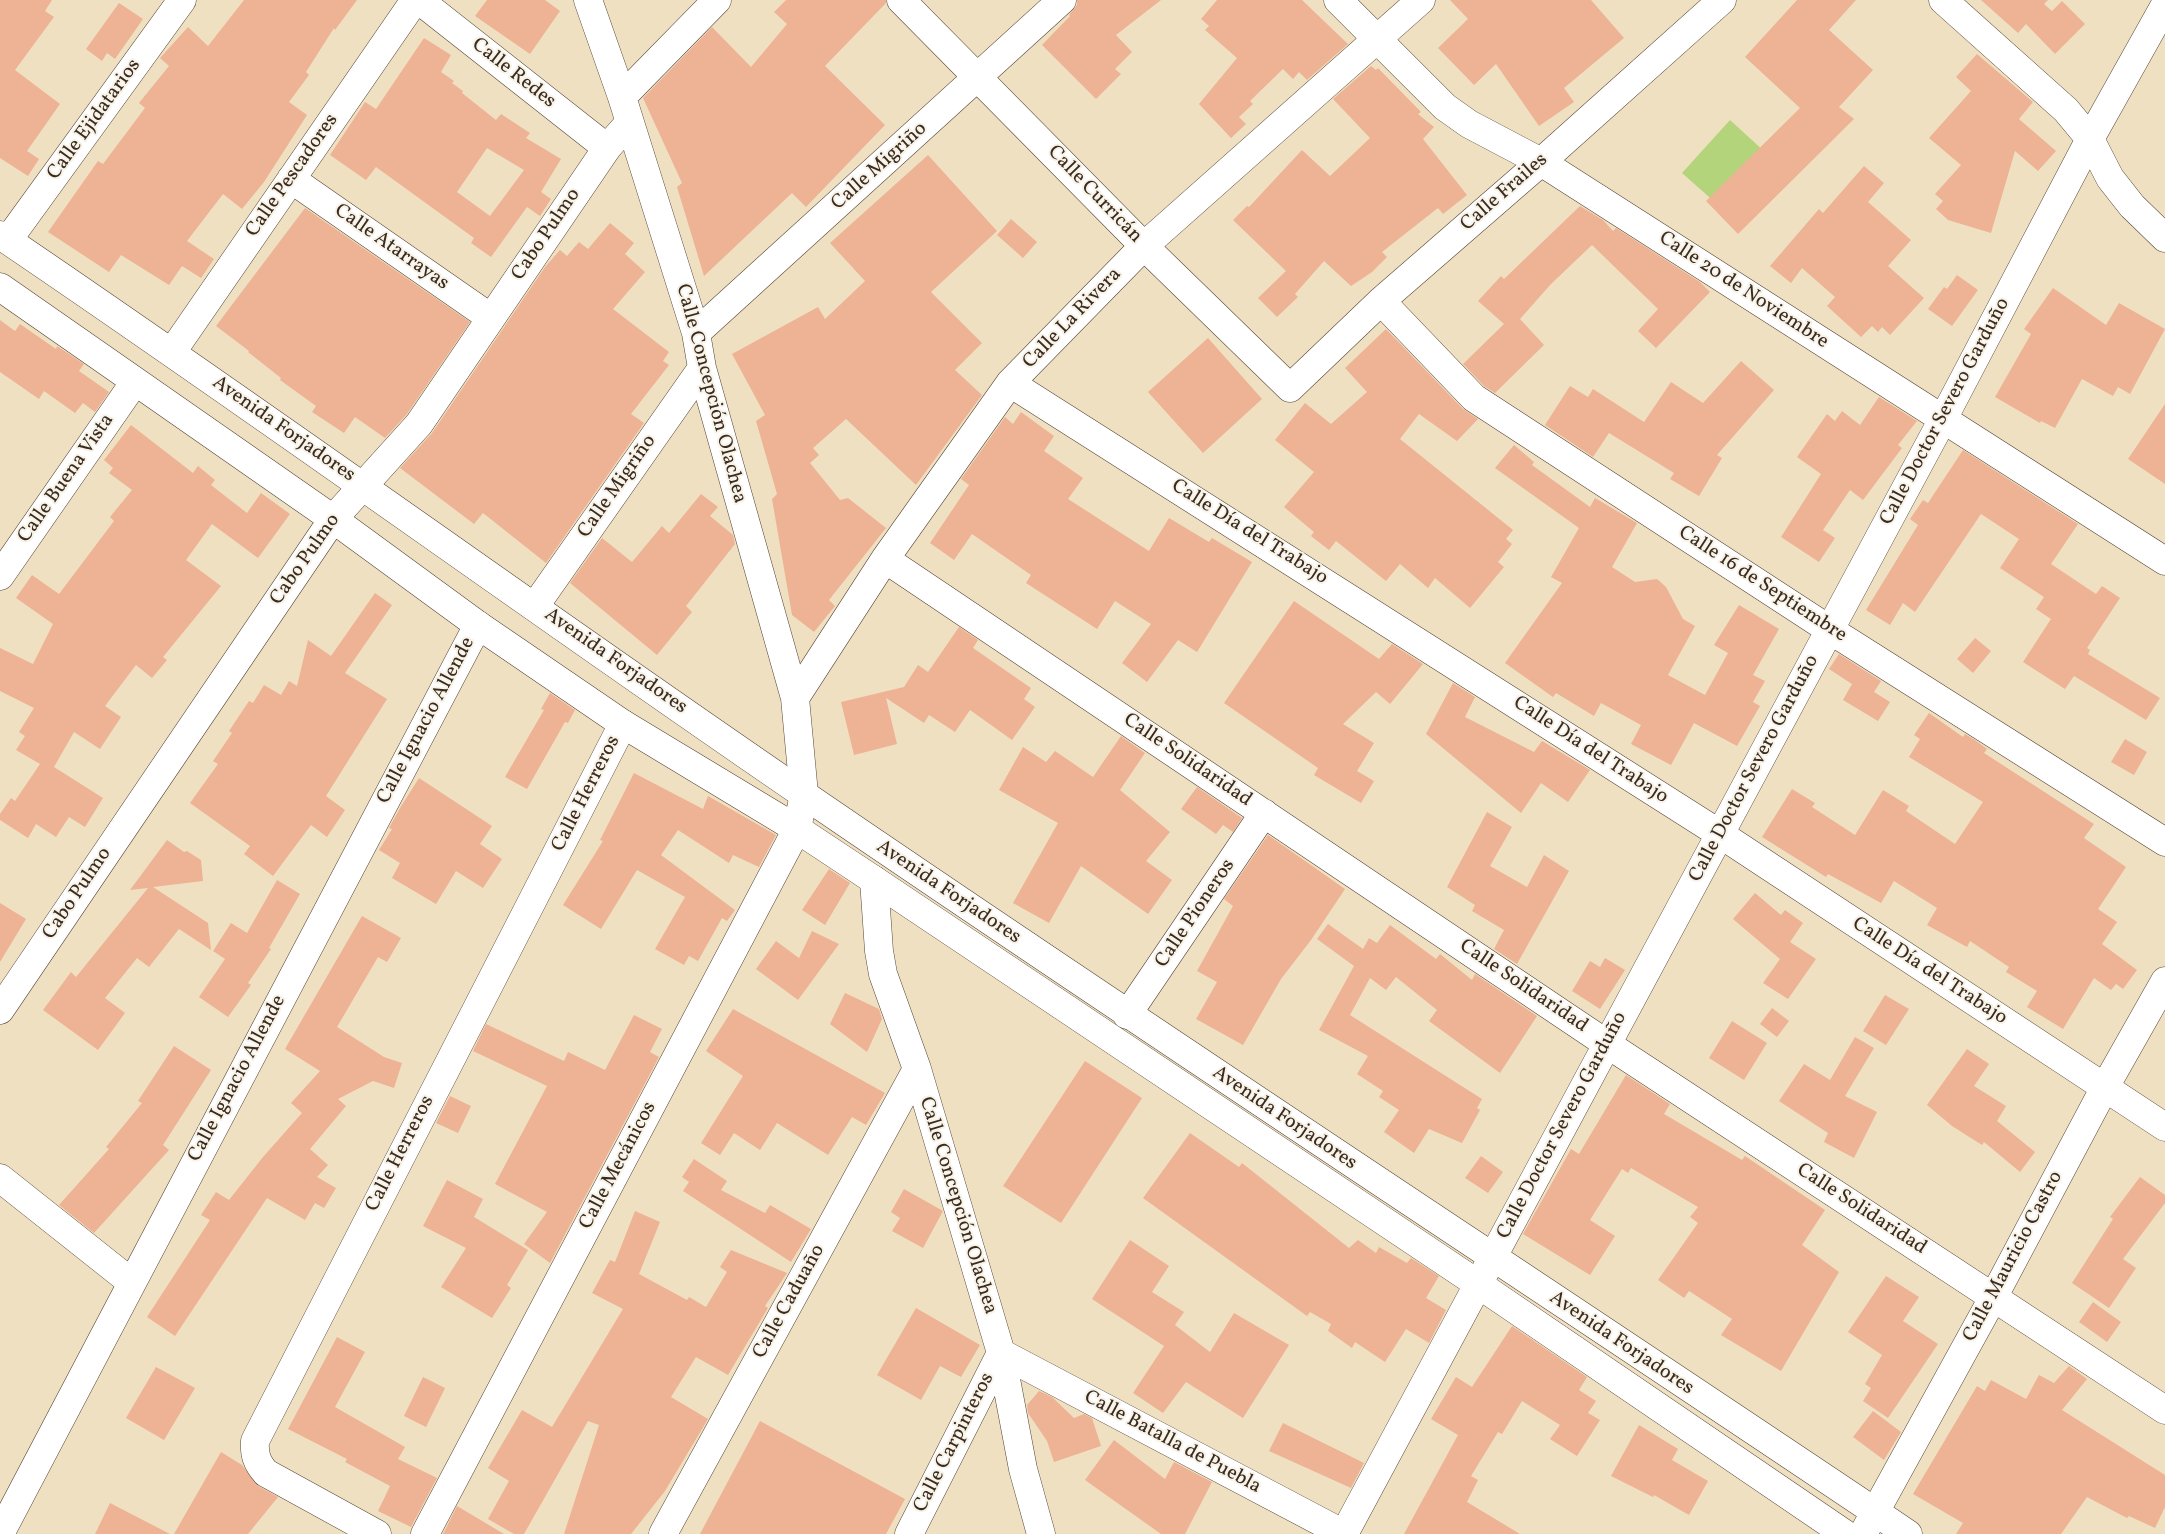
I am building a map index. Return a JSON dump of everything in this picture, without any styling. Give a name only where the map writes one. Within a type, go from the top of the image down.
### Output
[{"type":"street","name":"Calle Ejidatarios","points":[[4,237],[182,0]]},
{"type":"street","name":"Calle Pescadores","points":[[172,352],[415,0]]},
{"type":"street","name":"Calle Redes","points":[[419,0],[607,148]]},
{"type":"street","name":"Calle Concepción Olachea","points":[[588,0],[622,97],[696,332],[702,368],[795,698],[804,794]]},
{"type":"street","points":[[622,97],[717,0]]},
{"type":"street","name":"Calle Curricán","points":[[901,0],[1144,246],[1290,388]]},
{"type":"street","name":"Calle Migriño","points":[[696,332],[1062,0]]},
{"type":"street","name":"Calle 20 de Noviembre","points":[[1338,0],[1457,116],[1541,162],[2165,561]]},
{"type":"street","name":"Calle La Rivera","points":[[795,698],[885,559],[1010,383],[1144,246],[1421,0]]},
{"type":"street","name":"Calle Frailes","points":[[1290,388],[1381,302],[1722,0]]},
{"type":"street","points":[[1943,0],[2066,110],[2090,139],[2110,178],[2132,206],[2165,238]]},
{"type":"street","name":"Calle Doctor Severo Garduño","points":[[1344,1534],[1943,419],[2090,139],[2165,5]]},
{"type":"street","name":"Cabo Pulmo","points":[[0,1010],[332,519],[419,424],[607,148],[629,123]]},
{"type":"street","name":"Calle Atarrayas","points":[[291,178],[491,318]]},
{"type":"street","name":"Avenida Forjadores","points":[[4,237],[172,352],[804,794],[1127,1015],[1492,1258],[1870,1524],[1908,1534]]},
{"type":"street","name":"Avenida Forjadores","points":[[0,287],[134,383],[332,519],[478,625],[623,724],[797,829],[874,880],[1478,1284],[1845,1534]]},
{"type":"street","name":"Calle 16 de Septiembre","points":[[1381,302],[1474,398],[1830,630],[2165,842]]},
{"type":"street","name":"Calle Migriño","points":[[535,606],[702,368]]},
{"type":"street","name":"Calle Buena Vista","points":[[0,576],[134,383]]},
{"type":"street","name":"Calle Día del Trabajo","points":[[1010,383],[1720,834],[2165,1127]]},
{"type":"street","name":"Calle Solidaridad","points":[[885,559],[1607,1044],[1994,1296],[2165,1410]]},
{"type":"street","name":"Calle Ignacio Allende","points":[[0,1534],[478,625]]},
{"type":"street","name":"Calle Herreros","points":[[377,1534],[271,1476],[258,1464],[254,1452],[256,1441],[268,1413],[623,724]]},
{"type":"street","name":"Calle Mecánicos","points":[[425,1534],[797,829],[804,794]]},
{"type":"street","name":"Calle Pioneros","points":[[1127,1015],[1264,813]]},
{"type":"street","name":"Calle Concepción Olachea","points":[[874,880],[879,951],[883,974],[916,1069],[1001,1353],[1022,1469],[1041,1534]]},
{"type":"street","name":"Calle Mauricio Castro","points":[[1870,1524],[2105,1087],[2165,981]]},
{"type":"street","name":"Calle Caduaño","points":[[663,1534],[916,1069]]},
{"type":"street","points":[[0,1178],[131,1282]]},
{"type":"street","name":"Calle Carpinteros","points":[[909,1534],[1001,1353]]},
{"type":"street","name":"Calle Batalla de Puebla","points":[[1001,1353],[1344,1534]]},
{"type":"green space","points":[[1730,120],[1765,152],[1718,205],[1682,173]]},
{"type":"building","points":[[0,0],[52,0],[45,11],[54,17],[15,70],[60,104],[27,151],[39,159],[28,176],[0,158]]},
{"type":"building","points":[[244,0],[357,0],[335,30],[334,28],[306,72],[309,75],[289,102],[307,115],[264,182],[242,209],[223,194],[187,241],[214,259],[201,278],[182,266],[169,285],[121,255],[109,272],[48,232],[98,161],[103,164],[145,108],[139,103],[169,66],[160,58],[188,27],[208,46]]},
{"type":"building","points":[[487,0],[545,0],[560,11],[530,54],[475,16]]},
{"type":"building","points":[[786,0],[886,0],[886,3],[825,66],[885,125],[806,207],[792,193],[704,276],[677,187],[682,183],[643,98],[712,27],[751,67],[787,24],[774,12]]},
{"type":"building","points":[[1077,0],[1161,0],[1116,35],[1132,52],[1115,69],[1121,74],[1096,99],[1042,45],[1070,16],[1077,5]]},
{"type":"building","points":[[1217,0],[1302,0],[1348,44],[1307,80],[1299,72],[1293,79],[1283,69],[1250,101],[1253,104],[1239,117],[1246,124],[1231,138],[1199,104],[1237,58],[1205,30],[1209,26],[1201,19]]},
{"type":"building","points":[[1450,0],[1591,0],[1624,38],[1564,88],[1574,102],[1539,126],[1496,64],[1474,85],[1438,48],[1468,19]]},
{"type":"building","points":[[1797,0],[1856,0],[1829,30],[1873,70],[1839,107],[1854,119],[1738,234],[1706,201],[1800,108],[1745,57]]},
{"type":"building","points":[[1981,0],[2048,0],[2044,4],[2052,11],[2062,1],[2085,24],[2055,54],[2026,24],[2018,33]]},
{"type":"building","points":[[119,3],[143,19],[115,59],[107,53],[102,61],[86,49]]},
{"type":"building","points":[[424,38],[451,55],[441,72],[454,81],[452,83],[463,91],[462,93],[496,120],[501,114],[530,133],[526,138],[561,159],[541,192],[551,199],[540,216],[527,207],[491,257],[471,243],[474,238],[376,167],[366,180],[330,155],[365,102],[376,109]],"holes":[[[487,148],[524,170],[490,216],[457,192]]]},
{"type":"building","points":[[1977,54],[2033,102],[2019,119],[2056,151],[2038,171],[2015,151],[1991,233],[1948,220],[1936,209],[1943,201],[1935,194],[1961,165],[1929,138],[1971,91],[1956,77]]},
{"type":"building","points":[[1371,66],[1376,70],[1378,68],[1421,112],[1418,114],[1434,127],[1423,139],[1467,195],[1443,214],[1438,208],[1382,252],[1387,257],[1372,272],[1351,286],[1324,261],[1295,294],[1298,297],[1277,317],[1258,298],[1286,271],[1233,220],[1247,206],[1249,207],[1302,150],[1330,176],[1370,138],[1333,99]]},
{"type":"building","points":[[928,155],[997,231],[931,292],[982,343],[955,370],[982,395],[916,485],[846,419],[813,448],[819,455],[810,463],[840,500],[848,498],[886,528],[829,600],[835,606],[814,632],[792,615],[772,499],[777,494],[756,421],[765,415],[732,354],[818,307],[825,319],[865,281],[830,243]]},
{"type":"building","points":[[1864,166],[1884,183],[1868,202],[1911,240],[1888,266],[1924,298],[1890,335],[1882,327],[1878,332],[1872,326],[1861,337],[1827,306],[1835,297],[1802,268],[1791,283],[1770,266],[1819,209],[1823,213]]},
{"type":"building","points":[[1580,206],[1603,220],[1613,231],[1616,228],[1700,282],[1710,292],[1656,348],[1638,331],[1658,309],[1592,245],[1551,284],[1520,319],[1544,345],[1495,393],[1484,386],[1463,364],[1504,324],[1478,301],[1501,276],[1504,279]]},
{"type":"building","points":[[305,208],[470,322],[407,414],[385,438],[355,417],[344,433],[312,412],[316,406],[280,380],[281,378],[249,351],[216,326]]},
{"type":"building","points":[[1011,219],[1037,242],[1023,258],[997,235]]},
{"type":"building","points":[[610,223],[634,243],[625,254],[645,272],[613,309],[669,352],[663,361],[669,365],[631,414],[644,423],[546,563],[483,513],[474,524],[400,468],[432,433],[545,267],[560,250],[567,256],[579,242],[588,249]]},
{"type":"building","points":[[1957,275],[1978,290],[1952,326],[1928,309],[1944,287],[1947,289]]},
{"type":"building","points":[[2053,288],[2106,325],[2119,303],[2165,329],[2130,394],[2118,387],[2113,396],[2082,379],[2055,428],[2041,421],[2040,423],[1995,397],[2031,334],[2024,329]]},
{"type":"building","points":[[0,320],[15,331],[20,324],[56,349],[57,346],[84,364],[79,371],[109,392],[95,412],[83,403],[75,413],[44,391],[39,399],[0,372]]},
{"type":"building","points":[[1386,329],[1463,409],[1478,419],[1457,441],[1419,414],[1400,439],[1513,530],[1506,539],[1512,544],[1498,562],[1504,567],[1470,608],[1435,578],[1428,588],[1400,564],[1386,581],[1336,541],[1329,550],[1311,536],[1314,532],[1284,507],[1314,472],[1275,440],[1305,403],[1331,424],[1367,392],[1345,368]]},
{"type":"building","points":[[1208,338],[1262,399],[1203,453],[1148,392]]},
{"type":"building","points":[[1741,361],[1774,390],[1717,455],[1722,458],[1699,496],[1670,479],[1674,473],[1609,433],[1593,457],[1545,425],[1570,386],[1588,397],[1593,389],[1644,422],[1671,382],[1703,403]]},
{"type":"building","points":[[1879,397],[1917,421],[1898,445],[1902,448],[1863,500],[1850,490],[1823,530],[1835,538],[1819,562],[1781,537],[1821,474],[1797,457],[1827,414],[1835,421],[1842,411],[1860,425]]},
{"type":"building","points":[[2165,404],[2165,484],[2128,459]]},
{"type":"building","points":[[1021,412],[1054,436],[1044,451],[1083,478],[1068,499],[1149,551],[1169,518],[1209,542],[1212,538],[1252,562],[1197,652],[1178,640],[1147,682],[1122,663],[1151,624],[1115,601],[1097,629],[1026,583],[1031,575],[972,534],[954,560],[930,543],[969,485],[961,479],[1005,417],[1013,424]]},
{"type":"building","points":[[131,425],[193,473],[198,466],[215,480],[211,485],[247,513],[261,493],[290,514],[258,558],[212,524],[186,560],[221,586],[163,657],[167,660],[152,678],[136,665],[105,706],[121,717],[100,749],[74,732],[54,767],[103,798],[85,827],[69,817],[56,837],[36,824],[28,838],[0,820],[0,814],[11,798],[15,801],[40,764],[16,750],[25,736],[19,732],[34,708],[0,691],[0,648],[33,664],[53,624],[16,598],[32,575],[59,594],[114,521],[110,517],[132,490],[109,473],[113,468],[104,460]]},
{"type":"building","points":[[1514,445],[1534,462],[1532,465],[1590,507],[1595,498],[1637,523],[1612,567],[1635,582],[1657,579],[1666,587],[1683,619],[1695,626],[1668,675],[1705,695],[1728,653],[1714,645],[1739,605],[1779,629],[1753,675],[1765,681],[1753,702],[1760,706],[1737,746],[1694,723],[1671,765],[1631,744],[1641,725],[1601,703],[1594,716],[1556,693],[1553,697],[1505,663],[1562,583],[1551,577],[1579,528],[1495,468]]},
{"type":"building","points":[[1963,450],[2078,524],[2051,564],[2096,594],[2102,586],[2120,598],[2087,648],[2090,650],[2088,654],[2160,698],[2146,720],[2074,676],[2065,689],[2023,662],[2051,619],[2036,609],[2044,597],[2000,568],[2019,539],[1981,514],[1915,612],[1903,603],[1890,625],[1866,610],[1918,525],[1910,519],[1923,500],[1928,503]]},
{"type":"building","points":[[701,494],[718,507],[710,516],[733,535],[735,544],[686,606],[692,612],[657,655],[570,583],[602,538],[632,562],[662,526],[669,533]]},
{"type":"building","points":[[375,593],[392,605],[345,673],[387,699],[326,796],[345,810],[327,837],[311,825],[273,876],[244,854],[250,846],[190,803],[218,764],[213,761],[232,733],[229,731],[249,701],[253,703],[264,685],[281,695],[289,681],[297,686],[308,640],[331,656]]},
{"type":"building","points":[[1294,601],[1379,659],[1392,644],[1423,664],[1390,704],[1376,692],[1343,724],[1374,743],[1357,771],[1374,781],[1361,803],[1314,775],[1318,768],[1224,703]]},
{"type":"building","points":[[959,627],[978,640],[973,648],[1031,688],[1024,699],[1035,707],[1012,740],[970,710],[955,732],[929,715],[924,723],[886,698],[897,744],[854,755],[841,702],[904,687],[918,665],[928,672]]},
{"type":"building","points":[[1975,638],[1991,651],[1973,673],[1957,659]]},
{"type":"building","points":[[1839,654],[1881,681],[1874,692],[1890,702],[1878,721],[1843,700],[1852,684],[1829,669]]},
{"type":"building","points":[[1453,683],[1475,697],[1465,717],[1534,752],[1542,741],[1590,770],[1568,802],[1541,783],[1521,813],[1426,734]]},
{"type":"building","points":[[550,693],[575,710],[568,723],[565,722],[527,789],[505,777],[544,710],[541,709]]},
{"type":"building","points":[[1929,713],[1963,737],[1965,734],[1975,740],[1987,749],[1984,753],[2094,824],[2084,838],[2126,867],[2098,909],[2117,922],[2102,944],[2137,970],[2123,989],[2116,984],[2111,990],[2094,978],[2063,1029],[2027,1007],[2037,991],[2006,972],[2009,967],[1970,941],[1967,947],[1927,925],[1937,908],[1894,881],[1881,903],[1828,874],[1826,877],[1762,837],[1792,789],[1815,803],[1812,807],[1855,835],[1883,790],[1909,806],[1906,811],[1955,844],[1983,802],[1909,757],[1920,739],[1914,735]]},
{"type":"building","points":[[1121,736],[1145,753],[1120,790],[1170,832],[1146,861],[1172,880],[1148,914],[1081,866],[1049,923],[1013,903],[1058,823],[999,790],[1023,747],[1046,762],[1055,751],[1093,777]]},
{"type":"building","points":[[2125,739],[2147,752],[2134,775],[2111,762]]},
{"type":"building","points":[[634,773],[703,809],[708,796],[776,835],[759,867],[733,855],[729,863],[678,830],[661,855],[735,910],[727,921],[722,918],[698,961],[689,956],[684,965],[655,949],[685,897],[637,870],[601,929],[563,905],[603,841],[600,840]]},
{"type":"building","points":[[419,778],[492,826],[480,844],[502,859],[483,888],[456,871],[436,904],[392,878],[400,863],[379,850],[392,829],[389,828],[400,808]]},
{"type":"building","points":[[1197,787],[1242,818],[1233,832],[1223,825],[1216,834],[1181,809]]},
{"type":"building","points":[[1487,812],[1512,827],[1490,866],[1527,887],[1544,855],[1569,871],[1517,964],[1494,949],[1504,930],[1472,911],[1475,905],[1447,887]]},
{"type":"building","points":[[1268,835],[1345,889],[1311,940],[1281,979],[1243,1045],[1196,1019],[1217,982],[1197,971],[1233,906],[1224,899]]},
{"type":"building","points":[[167,840],[184,852],[187,851],[201,860],[203,881],[153,887],[208,923],[211,950],[179,929],[149,967],[137,958],[105,998],[125,1013],[98,1050],[43,1010],[71,972],[76,977],[148,888],[130,890]]},
{"type":"building","points":[[829,869],[850,883],[825,925],[802,910]]},
{"type":"building","points":[[277,880],[300,894],[269,948],[271,949],[248,983],[251,985],[228,1017],[199,997],[225,959],[213,951],[231,923],[247,933]]},
{"type":"building","points":[[1755,893],[1781,915],[1785,910],[1803,923],[1790,942],[1816,959],[1788,999],[1763,983],[1780,959],[1733,919]]},
{"type":"building","points":[[0,903],[26,919],[0,962]]},
{"type":"building","points":[[362,916],[401,938],[387,962],[378,957],[337,1027],[384,1057],[402,1063],[394,1088],[373,1081],[338,1099],[346,1106],[310,1149],[328,1165],[317,1177],[336,1188],[324,1208],[315,1203],[305,1220],[267,1198],[175,1336],[147,1317],[210,1220],[201,1215],[216,1192],[229,1200],[263,1157],[302,1113],[291,1103],[320,1071],[285,1049]]},
{"type":"building","points":[[1328,924],[1363,949],[1369,938],[1377,943],[1390,925],[1436,959],[1440,954],[1472,980],[1475,974],[1537,1016],[1500,1073],[1429,1021],[1437,1010],[1396,977],[1386,990],[1370,978],[1350,1015],[1482,1099],[1477,1108],[1480,1110],[1462,1143],[1429,1129],[1414,1153],[1384,1132],[1399,1110],[1379,1097],[1383,1091],[1357,1074],[1368,1056],[1319,1030],[1354,966],[1317,939]]},
{"type":"building","points":[[812,931],[839,944],[798,1000],[756,969],[776,941],[799,958]]},
{"type":"building","points":[[1605,958],[1625,970],[1600,1009],[1572,991],[1590,961],[1600,967]]},
{"type":"building","points":[[845,993],[879,1009],[882,1019],[867,1052],[830,1024]]},
{"type":"building","points":[[1885,995],[1909,1009],[1886,1045],[1863,1031]]},
{"type":"building","points":[[1772,1008],[1789,1021],[1777,1037],[1760,1024]]},
{"type":"building","points":[[733,1009],[885,1093],[866,1125],[852,1117],[828,1155],[777,1123],[760,1150],[734,1133],[720,1155],[701,1143],[743,1076],[706,1051]]},
{"type":"building","points":[[634,1015],[662,1029],[650,1052],[659,1057],[550,1263],[524,1244],[547,1212],[495,1184],[547,1086],[473,1051],[486,1024],[564,1061],[568,1052],[605,1070]]},
{"type":"building","points":[[1732,1021],[1767,1043],[1744,1080],[1709,1058]]},
{"type":"building","points":[[1855,1037],[1874,1048],[1845,1096],[1877,1112],[1854,1158],[1824,1142],[1828,1133],[1779,1101],[1804,1064],[1830,1080]]},
{"type":"building","points":[[174,1046],[211,1070],[163,1145],[169,1150],[94,1233],[59,1205],[109,1149],[106,1147],[142,1103],[138,1101]]},
{"type":"building","points":[[1967,1049],[1989,1064],[1974,1086],[2006,1106],[1997,1121],[2035,1152],[2020,1172],[1984,1142],[1982,1145],[1952,1126],[1927,1105]]},
{"type":"building","points":[[1085,1061],[1142,1098],[1061,1223],[1003,1186]]},
{"type":"building","points":[[1626,1075],[1670,1104],[1664,1114],[1742,1160],[1745,1156],[1825,1210],[1802,1245],[1839,1272],[1781,1371],[1721,1335],[1732,1319],[1689,1291],[1684,1298],[1658,1280],[1698,1223],[1690,1217],[1698,1207],[1631,1168],[1628,1173],[1622,1169],[1590,1220],[1615,1236],[1590,1275],[1523,1234],[1571,1149],[1579,1154]]},
{"type":"building","points":[[450,1096],[471,1106],[458,1133],[436,1123]]},
{"type":"building","points":[[1190,1133],[1239,1167],[1242,1163],[1349,1248],[1358,1240],[1376,1253],[1379,1247],[1407,1263],[1411,1258],[1439,1276],[1426,1298],[1446,1310],[1429,1343],[1406,1329],[1385,1362],[1355,1342],[1352,1348],[1328,1331],[1331,1324],[1310,1312],[1307,1316],[1143,1198]]},
{"type":"building","points":[[1481,1156],[1503,1172],[1488,1193],[1465,1178]]},
{"type":"building","points":[[694,1159],[727,1181],[721,1190],[765,1213],[770,1205],[811,1229],[791,1262],[683,1191],[689,1182],[682,1177]]},
{"type":"building","points":[[2140,1177],[2165,1195],[2165,1203],[2123,1259],[2136,1268],[2109,1308],[2072,1283],[2113,1219],[2110,1217]]},
{"type":"building","points":[[447,1180],[483,1199],[474,1217],[528,1250],[507,1285],[511,1288],[492,1318],[441,1287],[466,1248],[423,1226]]},
{"type":"building","points":[[904,1189],[943,1211],[923,1248],[892,1231],[900,1218],[891,1212]]},
{"type":"building","points":[[635,1211],[660,1222],[639,1274],[687,1300],[689,1297],[706,1307],[727,1272],[720,1267],[731,1250],[787,1273],[765,1306],[768,1308],[728,1375],[696,1357],[671,1397],[708,1419],[665,1491],[631,1534],[564,1534],[599,1425],[588,1421],[524,1534],[514,1534],[488,1519],[509,1481],[488,1468],[522,1410],[552,1427],[623,1309],[592,1293],[610,1260],[615,1262]]},
{"type":"building","points":[[1130,1240],[1169,1266],[1152,1292],[1184,1312],[1175,1325],[1210,1352],[1234,1313],[1289,1345],[1243,1418],[1186,1382],[1163,1413],[1133,1393],[1164,1346],[1092,1299]]},
{"type":"building","points":[[1886,1276],[1919,1297],[1903,1321],[1938,1344],[1888,1418],[1863,1401],[1871,1388],[1865,1384],[1882,1355],[1848,1332]]},
{"type":"building","points":[[2093,1302],[2121,1322],[2107,1342],[2079,1322]]},
{"type":"building","points":[[916,1308],[980,1345],[961,1377],[940,1366],[921,1400],[877,1375]]},
{"type":"building","points":[[1512,1326],[1587,1377],[1579,1390],[1596,1401],[1588,1413],[1600,1420],[1577,1456],[1550,1439],[1560,1425],[1522,1401],[1502,1434],[1498,1432],[1471,1476],[1478,1480],[1467,1502],[1520,1534],[1404,1534],[1458,1435],[1431,1419],[1456,1377],[1472,1387]]},
{"type":"building","points":[[337,1337],[365,1352],[335,1407],[405,1447],[398,1459],[437,1478],[411,1527],[378,1511],[390,1486],[345,1462],[347,1459],[288,1429]]},
{"type":"building","points":[[2069,1366],[2087,1379],[2062,1410],[2165,1475],[2165,1507],[2155,1528],[2129,1516],[2127,1518],[2087,1497],[2061,1534],[1956,1534],[1963,1523],[1913,1494],[1977,1386],[1985,1391],[1991,1380],[2026,1399],[2039,1375],[2054,1383]]},
{"type":"building","points":[[156,1367],[195,1388],[164,1440],[126,1418]]},
{"type":"building","points":[[423,1377],[445,1388],[426,1427],[404,1416]]},
{"type":"building","points":[[1039,1391],[1052,1397],[1074,1418],[1084,1414],[1092,1418],[1101,1446],[1054,1462],[1047,1441],[1028,1413],[1027,1405]]},
{"type":"building","points":[[1873,1411],[1901,1432],[1884,1460],[1853,1437]]},
{"type":"building","points":[[760,1421],[905,1499],[886,1534],[700,1534]]},
{"type":"building","points":[[1283,1423],[1364,1463],[1351,1488],[1269,1451]]},
{"type":"building","points":[[1639,1425],[1678,1449],[1672,1460],[1708,1481],[1689,1515],[1654,1495],[1653,1497],[1611,1476]]},
{"type":"building","points":[[1114,1440],[1165,1479],[1174,1462],[1212,1482],[1185,1534],[1161,1534],[1085,1480]]},
{"type":"building","points":[[221,1452],[242,1465],[258,1486],[278,1497],[248,1534],[174,1534]]},
{"type":"building","points":[[110,1503],[170,1534],[95,1534]]},
{"type":"building","points":[[457,1506],[504,1534],[443,1534]]}]
